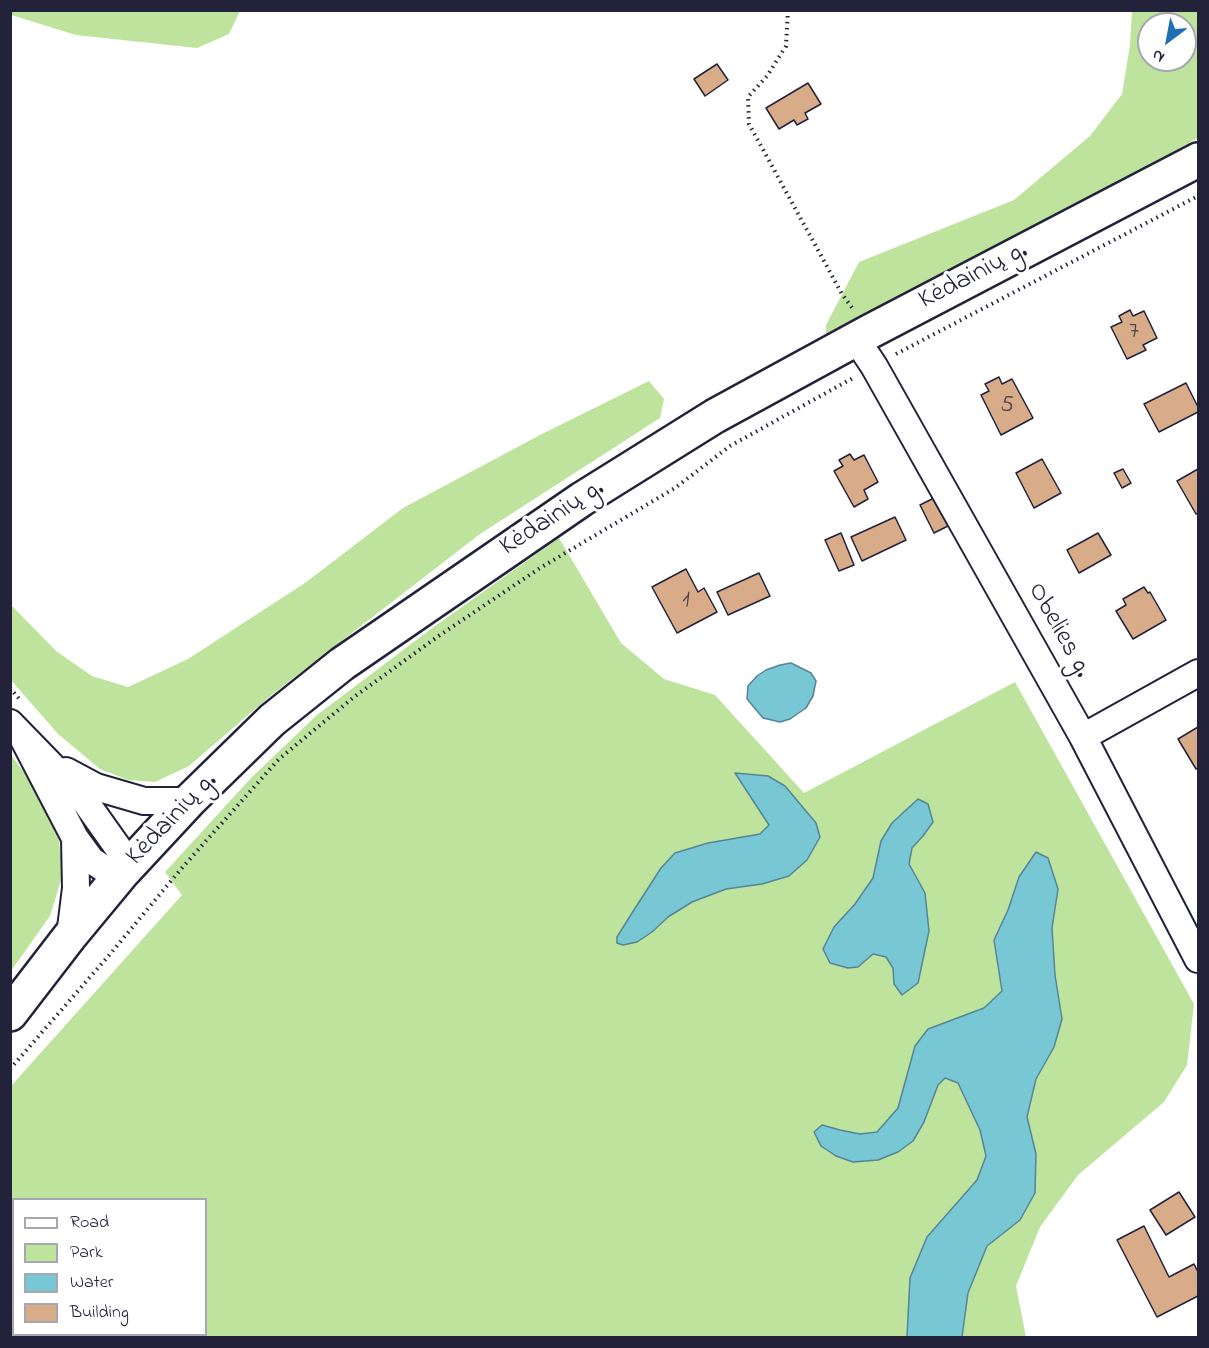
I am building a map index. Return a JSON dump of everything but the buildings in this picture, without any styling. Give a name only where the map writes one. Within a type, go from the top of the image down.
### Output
[{"type":"main road","name":"Kėdainių g.","points":[[10,1014],[123,872],[189,801],[272,720],[333,671],[582,499],[715,416],[863,335],[1198,160]]},
{"type":"street","name":"Obelies g.","points":[[863,335],[874,366],[1083,736],[1198,958]]},
{"type":"street","points":[[1083,736],[1198,673]]},
{"type":"street","points":[[16,730],[82,797],[121,852],[123,872],[106,870],[91,860],[75,838],[16,730]]},
{"type":"street","points":[[43,758],[96,787],[144,801],[189,801]]},
{"type":"street","points":[[70,936],[76,888],[75,838]]},
{"type":"path","points":[[788,10],[786,46],[767,76],[748,97],[749,124],[863,335]]},
{"type":"path","points":[[10,1069],[181,869],[279,759],[354,697],[440,635],[540,568],[675,488],[730,446],[874,366],[1198,196]]},
{"type":"green space","points":[[10,11],[240,11],[229,34],[197,48],[76,35],[11,15]]},
{"type":"green space","points":[[1132,11],[1198,11],[1198,138],[882,312],[826,340],[826,325],[859,262],[1014,200],[1090,136],[1122,94],[1130,45]]},
{"type":"green space","points":[[649,381],[664,399],[660,418],[480,534],[269,697],[189,766],[155,782],[128,780],[100,769],[58,734],[11,680],[11,605],[56,651],[92,676],[128,687],[188,659],[305,583],[403,508],[540,435]]},
{"type":"green space","points":[[559,538],[621,643],[664,679],[715,695],[804,793],[1015,682],[1194,1004],[1187,1065],[1164,1102],[1078,1175],[1040,1227],[1016,1286],[1026,1337],[962,1337],[968,1293],[987,1246],[1020,1220],[1036,1154],[1027,1118],[1036,1079],[1054,1047],[1062,1019],[1055,975],[1052,928],[1058,889],[1008,910],[994,940],[1002,991],[984,1008],[927,1029],[898,1108],[877,1132],[860,1134],[822,1125],[878,1160],[898,1152],[913,1141],[938,1085],[945,1078],[958,1083],[980,1130],[986,1156],[977,1180],[927,1237],[907,1337],[11,1338],[11,1086],[182,895],[165,872],[251,778],[317,715],[435,626]],"holes":[[[735,773],[801,807],[816,823],[762,884],[726,889],[692,902],[668,917],[652,932],[617,937],[661,868],[708,843],[760,834],[769,825]],[[918,799],[923,836],[912,848],[909,864],[925,893],[894,984],[893,968],[886,957],[873,954],[858,967],[834,927],[855,904],[873,878],[881,841],[892,823]]]},
{"type":"green space","points":[[11,755],[33,784],[59,840],[63,874],[50,916],[11,971]]},
{"type":"water","points":[[791,663],[811,673],[816,681],[813,696],[806,708],[790,719],[780,722],[763,718],[747,699],[748,686],[766,670]]},
{"type":"water","points":[[735,773],[768,776],[785,786],[816,823],[820,837],[807,860],[789,876],[762,884],[726,889],[692,902],[668,917],[637,942],[623,945],[617,943],[617,937],[661,868],[675,853],[708,843],[760,834],[769,825]]},
{"type":"water","points":[[918,799],[928,804],[933,822],[912,848],[909,864],[925,893],[929,931],[918,983],[902,995],[894,984],[893,968],[886,957],[873,954],[858,967],[848,968],[830,963],[823,949],[834,927],[855,904],[873,878],[881,841],[892,823]]},
{"type":"water","points":[[1036,852],[1048,858],[1058,889],[1052,928],[1055,975],[1062,1019],[1054,1047],[1036,1079],[1027,1117],[1036,1154],[1035,1193],[1020,1220],[987,1246],[968,1293],[962,1337],[907,1337],[910,1278],[927,1237],[977,1180],[986,1156],[980,1130],[958,1083],[945,1078],[938,1085],[924,1122],[913,1141],[898,1152],[878,1160],[853,1162],[836,1156],[821,1146],[814,1132],[822,1125],[860,1134],[877,1132],[898,1108],[915,1046],[928,1029],[984,1008],[1002,991],[994,940],[1008,910],[1019,877]]}]
